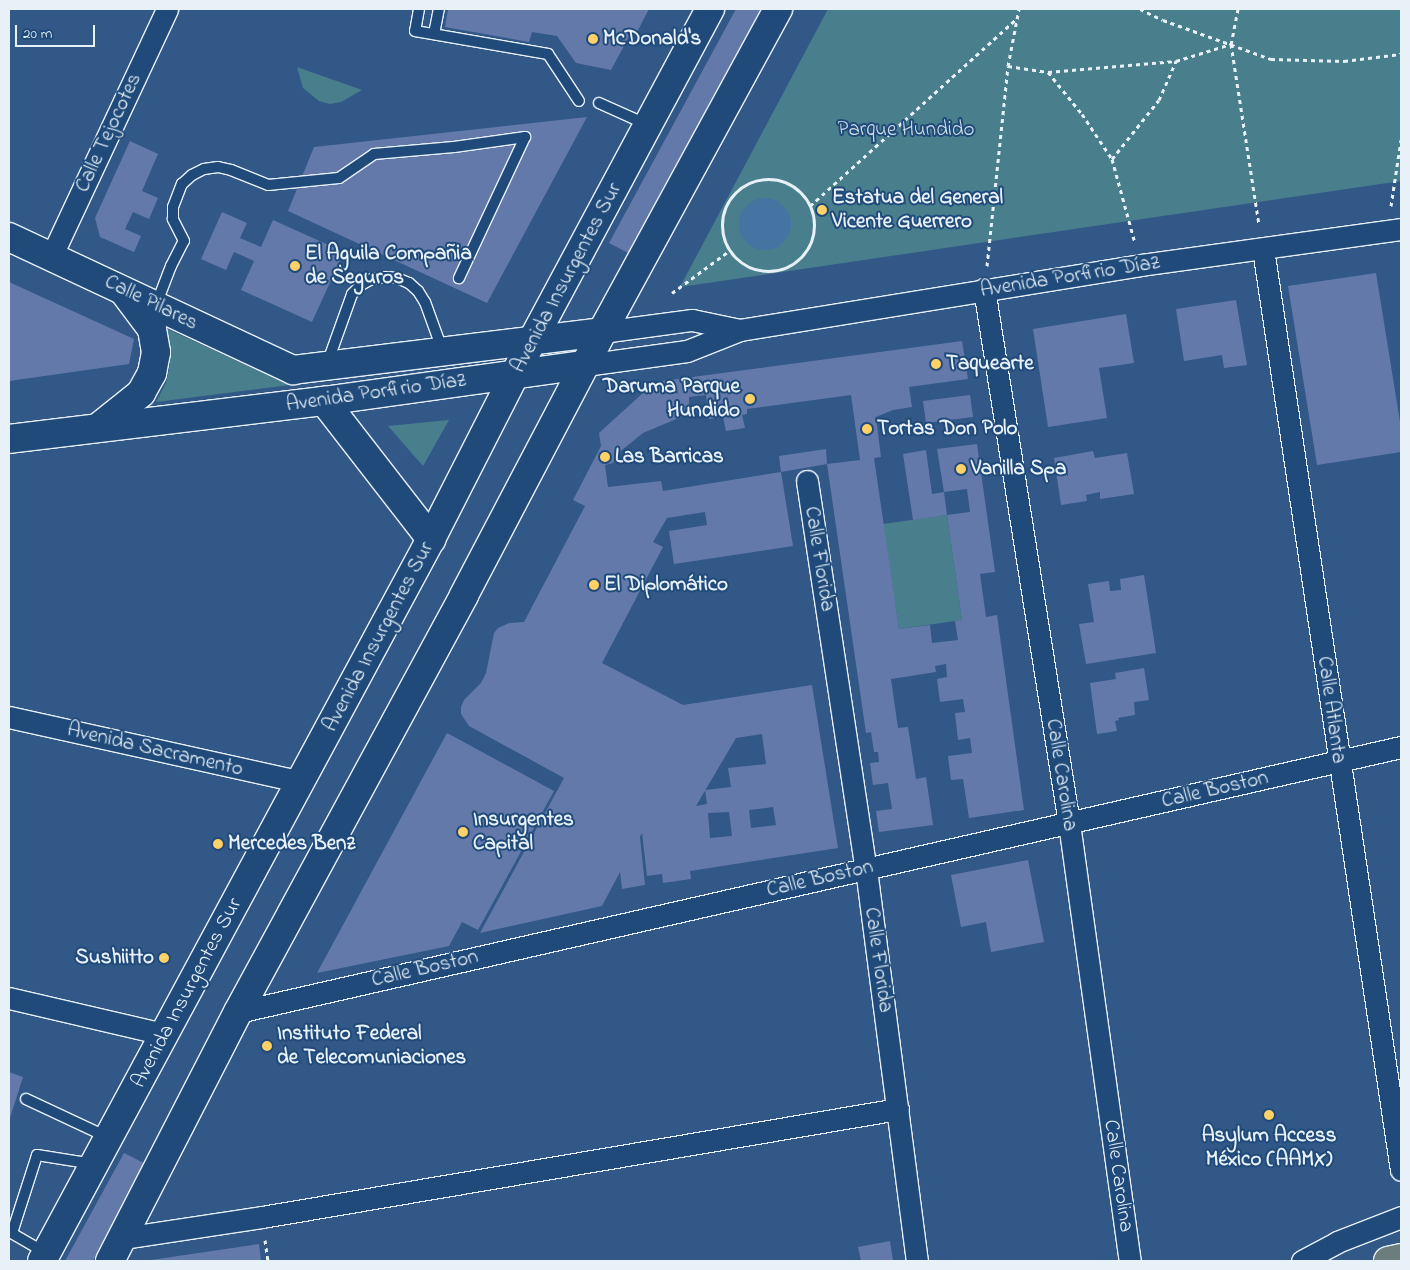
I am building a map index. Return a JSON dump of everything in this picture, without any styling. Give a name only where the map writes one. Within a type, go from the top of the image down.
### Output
[{"type":"main road","name":"Avenida Insurgentes Sur","points":[[44,1257],[431,539],[532,341],[710,9]]},
{"type":"main road","points":[[110,1261],[238,1012],[602,332],[778,9]]},
{"type":"main road","name":"Calle Pilares","points":[[9,237],[293,370]]},
{"type":"main road","points":[[100,426],[141,392],[152,373],[156,352],[152,329],[140,310],[121,288]]},
{"type":"main road","name":"Avenida Porfirio Díaz","points":[[293,370],[602,332]]},
{"type":"main road","name":"Avenida Porfirio Díaz","points":[[9,439],[100,426],[324,401],[585,365]]},
{"type":"main road","points":[[324,401],[431,539]]},
{"type":"main road","points":[[1388,1261],[1401,1258]]},
{"type":"street","name":"Calle Tejocotes","points":[[51,257],[167,9]]},
{"type":"street","name":"Avenida Porfirio Díaz","points":[[585,365],[687,351],[740,330],[984,290],[1394,230]]},
{"type":"street","name":"Calle Atlanta","points":[[1263,249],[1338,761],[1401,1170]]},
{"type":"street","name":"Calle Carolina","points":[[984,290],[1069,823],[1130,1261]]},
{"type":"street","name":"Avenida Porfirio Díaz","points":[[602,332],[692,320],[740,330]]},
{"type":"street","name":"Calle Florida","points":[[807,481],[866,869],[917,1261]]},
{"type":"street","name":"Avenida Sacramento","points":[[9,717],[301,782]]},
{"type":"street","name":"Calle Boston","points":[[238,1012],[1401,747]]},
{"type":"street","points":[[9,998],[164,1034]]},
{"type":"street","points":[[123,1238],[262,1217],[898,1109]]},
{"type":"street","points":[[1302,1261],[1337,1242],[1401,1217]]},
{"type":"lane","points":[[420,9],[415,31],[548,54],[579,100]]},
{"type":"lane","points":[[434,34],[439,9]]},
{"type":"lane","points":[[599,103],[648,125]]},
{"type":"lane","points":[[156,306],[171,266],[184,240],[173,219],[173,207],[182,184],[192,175],[204,169],[218,167],[231,170],[268,185],[339,178],[374,154],[454,147],[525,137],[459,278]]},
{"type":"lane","points":[[326,367],[352,294],[361,285],[372,279],[385,277],[397,278],[409,283],[418,292],[425,302],[443,352]]},
{"type":"lane","points":[[26,1099],[108,1138]]},
{"type":"lane","points":[[44,1257],[12,1233],[37,1155],[94,1164]]},
{"type":"path","points":[[984,290],[1008,66],[1019,9]]},
{"type":"path","points":[[1140,9],[1163,20],[1271,59],[1344,61],[1401,54]]},
{"type":"path","points":[[1238,9],[1231,44],[1263,249]]},
{"type":"path","points":[[810,206],[1018,17]]},
{"type":"path","points":[[1008,66],[1048,72],[1176,61],[1231,44]]},
{"type":"path","points":[[1112,159],[1159,100],[1176,61]]},
{"type":"path","points":[[1048,72],[1082,114],[1112,159],[1141,266]]},
{"type":"path","points":[[1394,230],[1401,140]]},
{"type":"path","points":[[765,179],[779,180],[797,190],[810,206],[814,219],[814,233],[802,257],[790,265],[778,270],[764,271],[750,268],[738,261],[729,251],[721,225],[724,211],[730,199],[739,189],[751,182],[765,179]]},
{"type":"path","points":[[672,293],[729,251]]},
{"type":"green space","name":"Parque Hundido","points":[[828,9],[1401,9],[1401,181],[680,287]]},
{"type":"green space","points":[[297,67],[362,90],[341,102],[330,104],[319,101],[303,88]]},
{"type":"green space","points":[[165,328],[290,385],[156,402],[166,383],[170,364],[170,346]]},
{"type":"green space","points":[[449,420],[423,466],[388,426]]},
{"type":"green space","points":[[947,515],[962,620],[899,629],[883,524]]},
{"type":"water","points":[[760,198],[770,198],[784,205],[791,219],[791,229],[784,243],[770,250],[760,250],[750,246],[743,239],[739,229],[739,219],[743,209],[750,202]]},
{"type":"building","name":"McDonald's","points":[[448,9],[649,9],[637,32],[632,31],[611,70],[576,63],[557,36],[532,32],[529,42],[445,27]]},
{"type":"building","points":[[736,9],[763,9],[630,254],[609,243]]},
{"type":"building","points":[[587,117],[487,303],[288,211],[314,147]]},
{"type":"building","points":[[130,141],[158,154],[142,191],[158,198],[149,219],[133,212],[125,229],[141,236],[134,252],[100,237],[95,218]]},
{"type":"building","name":"El Aguila Compañia de Seguros","points":[[222,212],[247,223],[240,238],[261,247],[273,220],[344,252],[312,322],[241,290],[254,261],[234,252],[226,270],[201,259]]},
{"type":"building","points":[[1376,273],[1401,428],[1401,452],[1317,465],[1288,286]]},
{"type":"building","points":[[9,282],[134,339],[129,364],[9,381]]},
{"type":"building","points":[[1236,300],[1247,365],[1224,368],[1222,355],[1184,361],[1176,309]]},
{"type":"building","points":[[1126,314],[1134,363],[1099,368],[1107,418],[1048,427],[1033,329]]},
{"type":"building","points":[[962,341],[968,379],[909,387],[912,407],[893,410],[876,417],[881,457],[874,458],[899,629],[930,625],[932,643],[958,640],[955,621],[962,620],[947,515],[970,512],[967,489],[944,492],[937,449],[977,444],[995,572],[980,574],[986,617],[997,615],[1024,810],[969,818],[963,779],[951,780],[948,756],[972,753],[970,738],[958,740],[955,713],[965,712],[963,699],[940,702],[937,679],[947,677],[946,664],[935,666],[936,672],[891,679],[898,728],[908,727],[916,779],[926,777],[933,825],[879,832],[876,811],[892,809],[888,783],[873,785],[870,763],[879,762],[878,752],[874,752],[871,732],[866,733],[827,464],[860,460],[851,395],[747,409],[747,414],[742,415],[745,428],[726,431],[723,417],[709,419],[706,395],[689,397],[689,404],[681,417],[643,433],[617,454],[613,463],[605,465],[608,487],[661,481],[663,491],[781,472],[793,546],[674,564],[669,531],[707,525],[705,512],[667,518],[653,542],[663,547],[602,663],[683,705],[812,685],[838,848],[690,871],[691,879],[663,883],[662,874],[647,876],[642,833],[640,837],[645,885],[622,889],[620,872],[602,906],[480,933],[564,778],[469,726],[461,714],[461,707],[464,700],[481,683],[486,673],[494,633],[498,628],[509,623],[524,622],[585,506],[573,500],[601,446],[599,433],[655,382]],"holes":[[[762,734],[766,764],[728,768],[731,787],[705,790],[736,738]],[[705,791],[707,804],[696,806]],[[773,807],[776,825],[751,828],[749,810]],[[729,812],[732,836],[710,838],[708,813]]]},
{"type":"building","points":[[970,395],[973,417],[926,423],[923,401]]},
{"type":"building","points":[[826,449],[827,464],[781,472],[779,456]]},
{"type":"building","points":[[926,450],[932,494],[944,492],[947,515],[913,520],[903,454]]},
{"type":"building","points":[[1093,451],[1095,458],[1127,453],[1134,494],[1100,499],[1100,492],[1086,495],[1087,501],[1061,505],[1054,458]]},
{"type":"building","points":[[1144,575],[1156,653],[1086,664],[1079,624],[1094,622],[1088,584],[1109,581],[1110,591],[1121,590],[1120,579]]},
{"type":"building","points":[[1144,668],[1149,700],[1134,702],[1135,715],[1118,718],[1119,720],[1115,721],[1117,731],[1097,734],[1090,683],[1116,679],[1115,673]]},
{"type":"building","name":"Insurgentes Capital","points":[[447,733],[554,791],[478,930],[462,922],[449,946],[317,973]]},
{"type":"building","points":[[1028,860],[1044,942],[991,952],[986,922],[961,927],[951,875]]},
{"type":"building","points":[[9,1072],[23,1077],[9,1121]]},
{"type":"building","points":[[124,1153],[146,1164],[93,1261],[65,1261]]},
{"type":"building","points":[[890,1241],[893,1261],[861,1261],[858,1247]]},
{"type":"building","points":[[259,1244],[261,1261],[151,1261],[151,1260]]},
{"type":"place","name":"McDonald's","points":[[593,39]]},
{"type":"place","name":"Estatua del General Vicente Guerrero","points":[[822,210]]},
{"type":"place","name":"El Aguila Compañia de Seguros","points":[[295,266]]},
{"type":"place","name":"Taquearte","points":[[936,364]]},
{"type":"place","name":"Daruma Parque Hundido","points":[[750,399]]},
{"type":"place","name":"Tortas Don Polo","points":[[867,429]]},
{"type":"place","name":"Las Barricas","points":[[605,457]]},
{"type":"place","name":"Vanilla Spa","points":[[961,469]]},
{"type":"place","name":"El Diplomático","points":[[594,585]]},
{"type":"place","name":"Insurgentes Capital","points":[[463,832]]},
{"type":"place","name":"Mercedes Benz","points":[[218,844]]},
{"type":"place","name":"Sushiitto","points":[[164,958]]},
{"type":"place","name":"Instituto Federal de Telecomuniaciones","points":[[267,1046]]},
{"type":"place","name":"Asylum Access México (AAMX)","points":[[1269,1115]]}]
